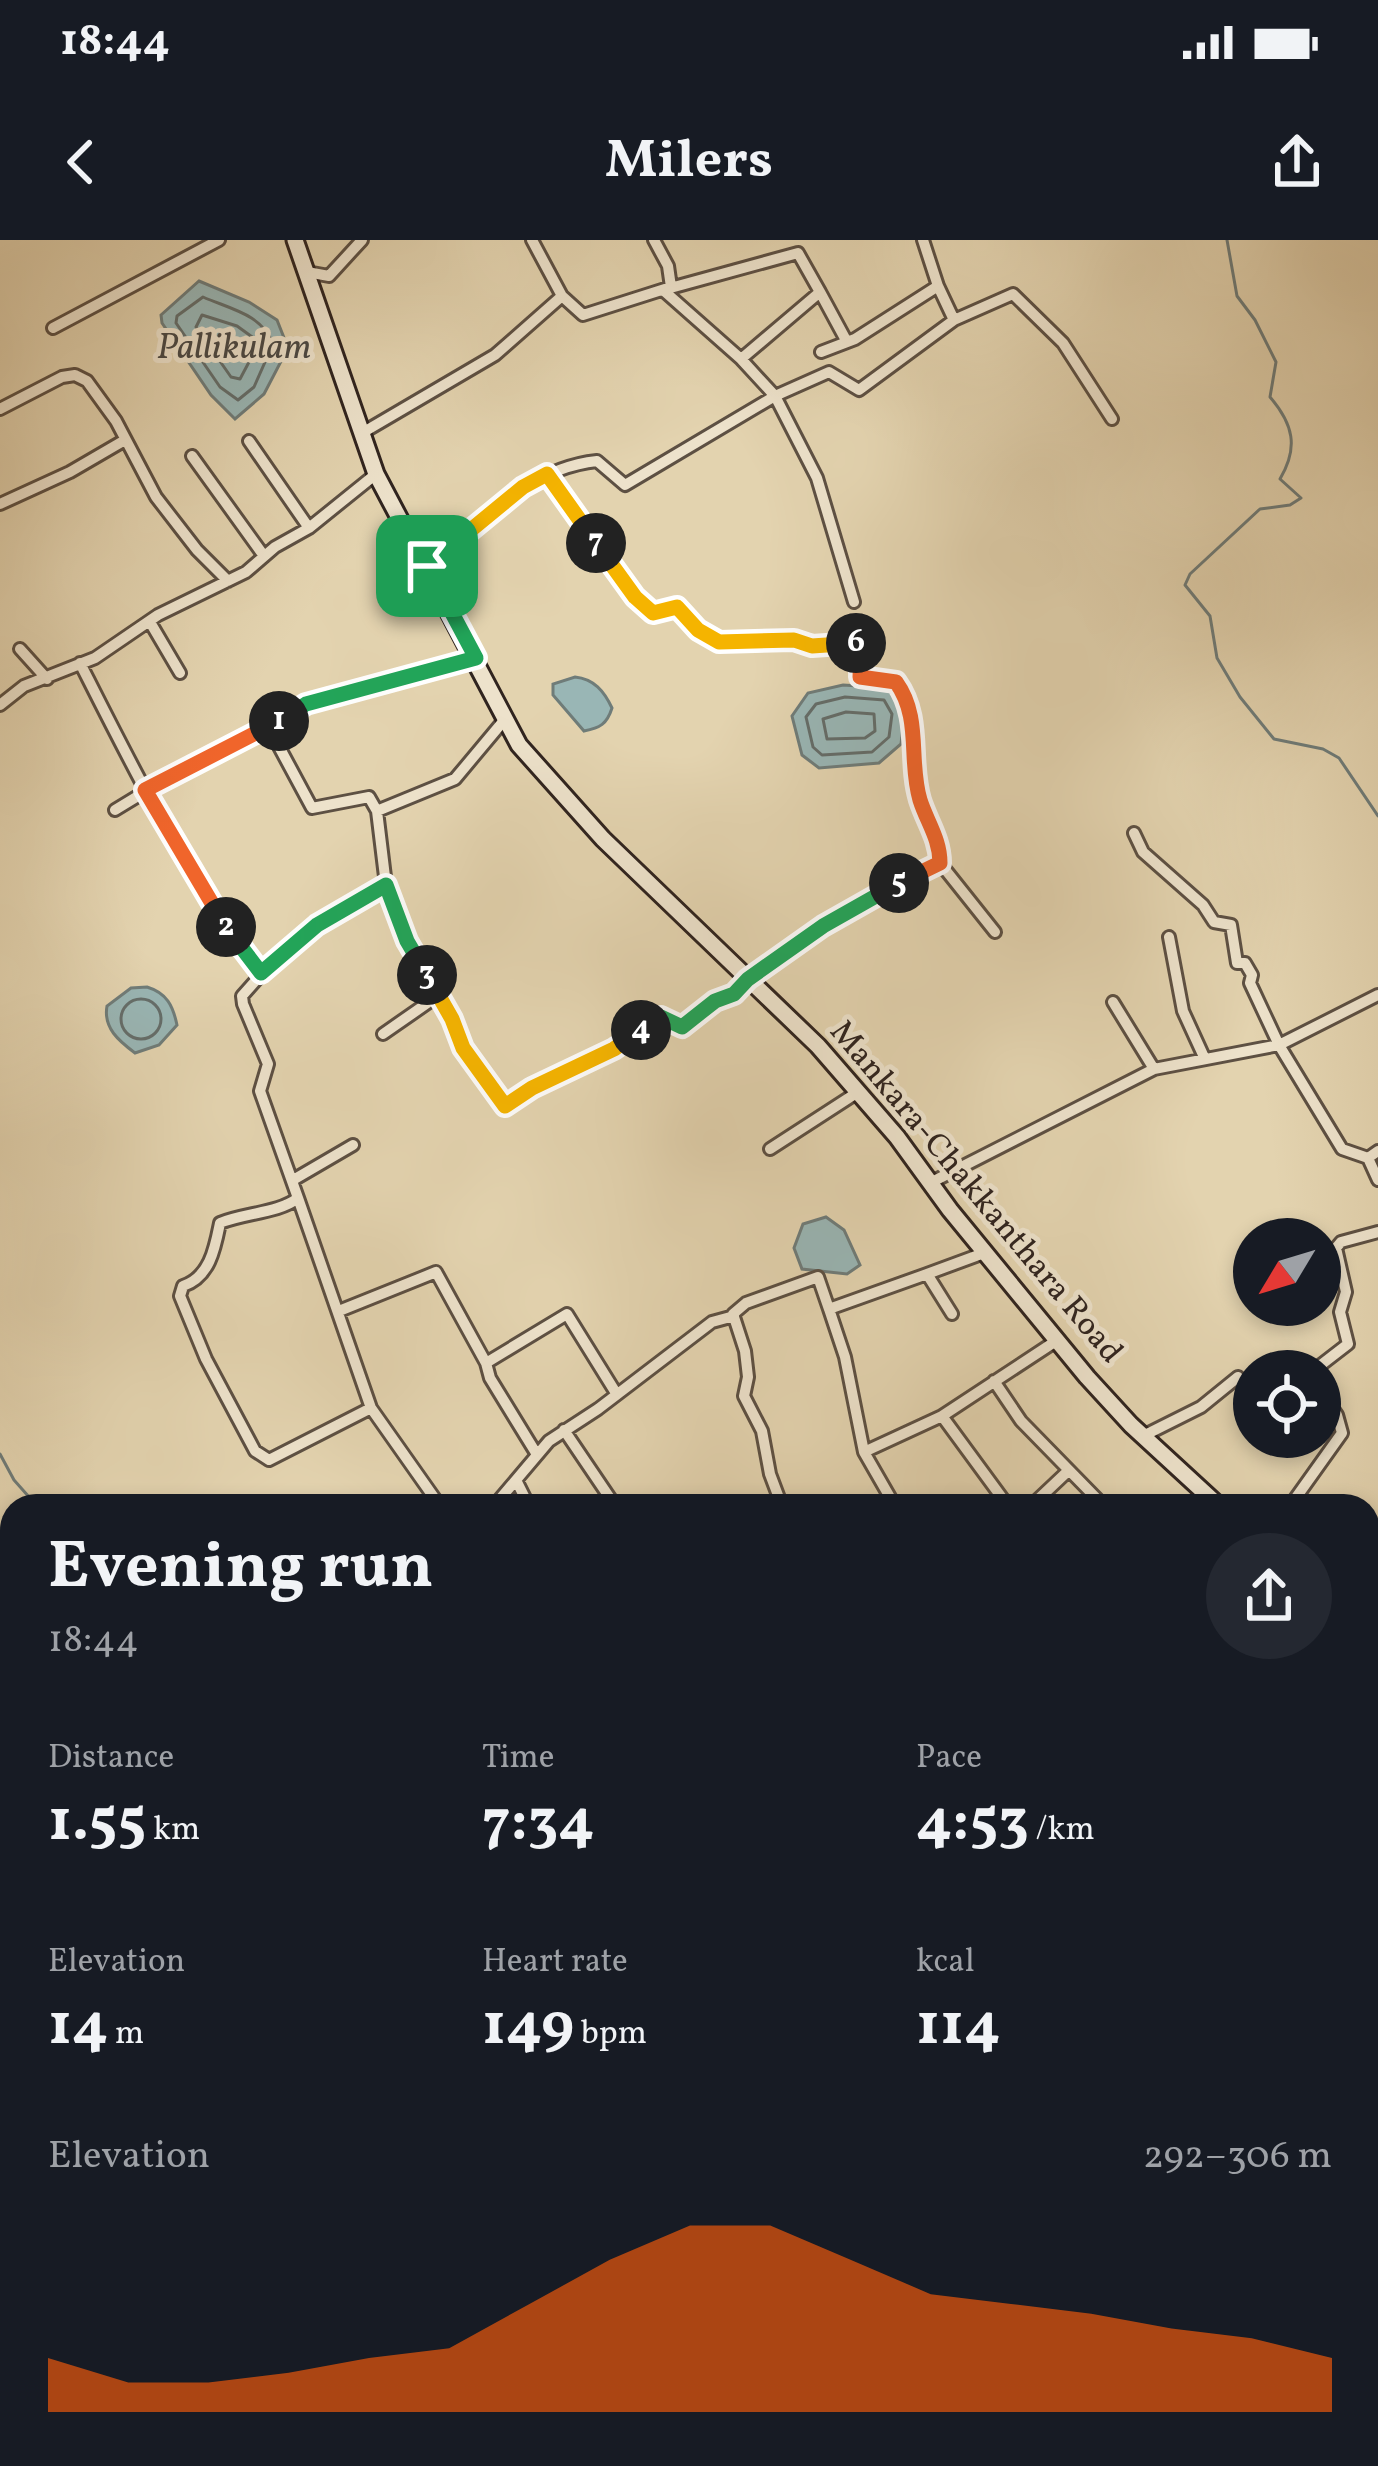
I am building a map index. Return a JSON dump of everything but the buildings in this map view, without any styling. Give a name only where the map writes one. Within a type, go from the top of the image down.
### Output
[{"type":"main road","name":"Mankara-Chakkanthara Road","points":[[296,240],[376,474],[519,745],[603,839],[818,1046],[1056,1340],[1143,1436],[1207,1494]]},
{"type":"street","points":[[53,328],[219,240]]},
{"type":"street","points":[[307,272],[329,277],[362,240]]},
{"type":"street","points":[[532,240],[562,296],[583,315],[798,253]]},
{"type":"street","points":[[654,240],[668,266],[671,287],[663,290]]},
{"type":"street","points":[[793,240],[847,342]]},
{"type":"street","points":[[922,240],[954,320]]},
{"type":"street","points":[[821,352],[847,342],[938,286]]},
{"type":"street","points":[[663,290],[776,396],[817,478],[854,602]]},
{"type":"street","points":[[741,359],[820,292]]},
{"type":"street","points":[[427,566],[523,487],[566,464],[597,461],[625,484],[776,396],[829,372],[859,390],[954,320],[1013,294],[1063,343],[1112,419]]},
{"type":"street","points":[[362,433],[495,355],[562,296]]},
{"type":"street","points":[[0,410],[48,382],[74,374],[94,389],[155,497],[228,581]]},
{"type":"street","points":[[0,504],[125,440]]},
{"type":"street","points":[[249,440],[309,528]]},
{"type":"street","points":[[192,456],[264,556]]},
{"type":"street","points":[[0,704],[23,686],[95,658],[149,622],[228,581],[309,528],[376,474]]},
{"type":"street","points":[[547,474],[635,597],[653,613],[677,607],[698,630],[719,642],[794,640],[812,646],[854,641],[861,648],[860,677],[896,682],[908,699],[914,736],[909,750],[918,795],[940,847],[940,863],[995,932]]},
{"type":"street","points":[[149,622],[180,673]]},
{"type":"street","points":[[20,649],[47,679]]},
{"type":"street","points":[[115,810],[306,704],[476,658]]},
{"type":"street","points":[[80,663],[216,916],[261,973]]},
{"type":"street","points":[[377,812],[465,772],[475,752],[506,718]]},
{"type":"street","points":[[269,728],[312,808],[369,797],[377,812],[386,885],[407,941],[463,1048],[505,1106],[614,1049],[661,1017],[682,1027],[837,917],[940,863]]},
{"type":"street","points":[[1134,833],[1143,852],[1175,878],[1214,922],[1231,925],[1237,964],[1245,963],[1252,976],[1250,983],[1280,1045],[1342,1149],[1373,1155],[1378,1180]]},
{"type":"street","points":[[386,885],[317,925],[242,995],[268,1064],[260,1091],[271,1130],[280,1142],[285,1169],[371,1408],[432,1494]]},
{"type":"street","points":[[1169,937],[1183,1011],[1204,1057]]},
{"type":"street","points":[[383,1034],[439,995]]},
{"type":"street","points":[[930,1183],[1154,1069],[1280,1045],[1378,995]]},
{"type":"street","points":[[1113,1003],[1154,1069]]},
{"type":"street","points":[[770,1149],[858,1092]]},
{"type":"street","points":[[292,1180],[353,1145]]},
{"type":"street","points":[[298,1198],[282,1209],[254,1210],[220,1222],[212,1258],[198,1279],[183,1286],[180,1296],[233,1415],[255,1451],[269,1460],[371,1408]]},
{"type":"street","points":[[1340,1350],[1348,1344],[1340,1312],[1346,1292],[1336,1248],[1341,1242],[1378,1232]]},
{"type":"street","points":[[829,1309],[984,1252]]},
{"type":"street","points":[[339,1311],[436,1272],[490,1378],[536,1453]]},
{"type":"street","points":[[927,1274],[952,1314]]},
{"type":"street","points":[[506,1494],[536,1453],[563,1430],[712,1322],[734,1316],[746,1303],[818,1277],[845,1357],[864,1452],[888,1494]]},
{"type":"street","points":[[486,1363],[566,1314],[616,1393]]},
{"type":"street","points":[[734,1316],[745,1351],[744,1396],[762,1431],[778,1494]]},
{"type":"street","points":[[864,1452],[942,1416],[1056,1340]]},
{"type":"street","points":[[994,1381],[1021,1421],[1091,1494]]},
{"type":"street","points":[[1143,1436],[1202,1407],[1233,1381]]},
{"type":"street","points":[[942,1416],[999,1494]]},
{"type":"street","points":[[563,1430],[607,1494]]},
{"type":"street","points":[[1299,1494],[1324,1458]]},
{"type":"street","points":[[1043,1494],[1067,1472]]},
{"type":"street","points":[[518,1482],[524,1494]]},
{"type":"water","name":"Pallikulam","points":[[199,281],[277,320],[288,348],[264,394],[235,419],[211,395],[162,323],[161,315]]},
{"type":"water","points":[[575,677],[598,687],[612,708],[605,722],[584,731],[553,695],[553,684]]},
{"type":"water","points":[[843,685],[890,688],[905,711],[901,744],[879,763],[819,768],[802,755],[792,716],[808,693]]},
{"type":"water","points":[[147,987],[168,1001],[177,1025],[159,1045],[135,1053],[110,1027],[107,1006],[131,988]]},
{"type":"water","points":[[826,1217],[844,1230],[860,1265],[847,1274],[802,1269],[794,1248],[803,1224]]},
{"type":"waterway","points":[[1227,240],[1237,296],[1276,362],[1270,397],[1291,436],[1290,456],[1280,479],[1301,498],[1290,505],[1260,509],[1190,574],[1185,585],[1210,616],[1217,658],[1240,697],[1274,739],[1323,749],[1339,758],[1378,816]]},
{"type":"waterway","points":[[0,1454],[26,1494]]},
{"type":"route","points":[[547,474],[635,597],[653,613],[677,607],[698,630],[719,642],[794,640],[812,646],[854,641],[861,648],[860,677],[896,682],[908,699],[914,736],[909,750],[918,795],[940,847],[940,863],[823,926],[682,1027],[661,1017],[614,1049],[505,1106],[463,1048],[435,985],[407,941],[386,885],[332,914],[280,952],[261,973],[216,916],[145,790],[269,728],[306,704],[476,658],[427,566],[523,487],[547,474]]}]
